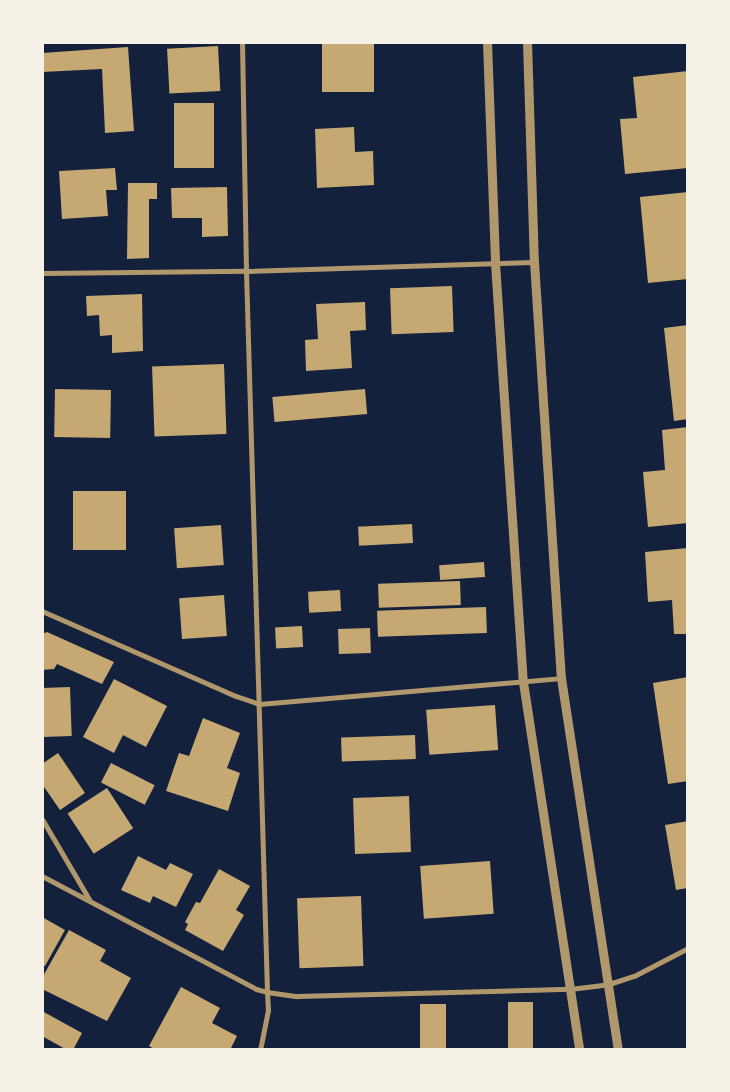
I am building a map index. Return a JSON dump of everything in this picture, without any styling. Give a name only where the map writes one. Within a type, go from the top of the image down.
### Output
[{"type":"street","points":[[242,42],[246,271],[268,1010],[260,1050]]},
{"type":"street","points":[[487,42],[496,263],[523,682],[579,1050]]},
{"type":"street","points":[[527,42],[534,262],[561,678],[618,1050]]},
{"type":"street","points":[[42,273],[246,271],[534,262]]},
{"type":"street","points":[[42,611],[236,696],[259,704],[561,678]]},
{"type":"street","points":[[42,819],[89,900]]},
{"type":"street","points":[[42,876],[256,989],[297,996],[570,989],[609,984],[634,976],[688,948]]},
{"type":"building","points":[[322,42],[374,42],[374,92],[322,92]]},
{"type":"building","points":[[218,46],[220,91],[169,94],[167,49]]},
{"type":"building","points":[[128,47],[134,131],[105,133],[102,69],[42,72],[42,53]]},
{"type":"building","points":[[688,71],[688,168],[625,174],[620,119],[637,118],[633,77]]},
{"type":"building","points":[[174,103],[214,103],[214,168],[174,168]]},
{"type":"building","points":[[354,127],[355,152],[373,151],[374,185],[317,188],[315,129]]},
{"type":"building","points":[[115,168],[117,190],[106,190],[108,216],[62,219],[59,171]]},
{"type":"building","points":[[128,183],[157,183],[157,199],[149,199],[149,258],[127,259]]},
{"type":"building","points":[[227,187],[228,236],[202,237],[202,218],[172,218],[171,188]]},
{"type":"building","points":[[688,192],[688,279],[648,283],[640,197]]},
{"type":"building","points":[[452,286],[454,332],[392,334],[390,288]]},
{"type":"building","points":[[142,294],[143,351],[112,353],[112,335],[100,336],[99,315],[87,316],[86,296]]},
{"type":"building","points":[[365,302],[366,330],[350,331],[352,368],[306,371],[305,340],[318,339],[316,304]]},
{"type":"building","points":[[688,325],[688,419],[674,421],[664,328]]},
{"type":"building","points":[[224,364],[226,434],[154,436],[152,367]]},
{"type":"building","points":[[55,389],[111,390],[110,438],[54,437]]},
{"type":"building","points":[[365,389],[367,414],[275,422],[272,397]]},
{"type":"building","points":[[688,427],[688,523],[648,527],[643,472],[665,470],[662,430]]},
{"type":"building","points":[[73,491],[126,491],[126,550],[73,550]]},
{"type":"building","points":[[412,524],[413,543],[359,546],[358,527]]},
{"type":"building","points":[[221,525],[224,565],[177,568],[174,528]]},
{"type":"building","points":[[688,548],[688,634],[674,634],[672,600],[648,602],[645,552]]},
{"type":"building","points":[[484,562],[485,577],[440,580],[439,565]]},
{"type":"building","points":[[460,581],[461,605],[379,608],[378,584]]},
{"type":"building","points":[[340,590],[341,611],[309,613],[308,592]]},
{"type":"building","points":[[224,595],[227,636],[182,639],[179,598]]},
{"type":"building","points":[[486,607],[487,633],[378,637],[377,611]]},
{"type":"building","points":[[302,626],[303,647],[276,648],[275,627]]},
{"type":"building","points":[[370,628],[371,653],[339,654],[338,629]]},
{"type":"building","points":[[47,632],[114,662],[102,684],[57,664],[54,669],[42,670],[42,634]]},
{"type":"building","points":[[688,677],[688,781],[668,784],[653,683]]},
{"type":"building","points":[[114,679],[167,706],[146,747],[123,735],[114,753],[83,737]]},
{"type":"building","points":[[70,687],[72,736],[44,737],[42,688]]},
{"type":"building","points":[[495,705],[498,750],[429,755],[426,710]]},
{"type":"building","points":[[203,718],[240,733],[227,768],[240,773],[228,811],[166,791],[179,753],[189,756]]},
{"type":"building","points":[[415,735],[416,759],[342,762],[341,738]]},
{"type":"building","points":[[58,753],[85,793],[60,810],[42,784],[42,764]]},
{"type":"building","points":[[111,763],[155,785],[145,805],[101,783]]},
{"type":"building","points":[[107,788],[133,828],[94,854],[68,814]]},
{"type":"building","points":[[409,796],[411,852],[355,854],[353,798]]},
{"type":"building","points":[[688,821],[688,888],[676,890],[665,825]]},
{"type":"building","points":[[138,856],[166,870],[170,863],[193,874],[176,907],[153,896],[150,903],[121,890]]},
{"type":"building","points":[[490,861],[494,914],[424,919],[420,866]]},
{"type":"building","points":[[219,869],[250,886],[236,910],[244,915],[223,951],[185,930],[188,924],[185,922],[196,902],[200,903]]},
{"type":"building","points":[[361,896],[363,966],[299,968],[297,898]]},
{"type":"building","points":[[42,917],[65,930],[45,966],[42,965]]},
{"type":"building","points":[[69,930],[106,950],[100,961],[131,978],[107,1021],[42,989],[42,978]]},
{"type":"building","points":[[181,987],[220,1008],[212,1023],[237,1036],[230,1050],[156,1050],[149,1046]]},
{"type":"building","points":[[508,1002],[533,1002],[533,1050],[508,1050]]},
{"type":"building","points":[[420,1004],[446,1004],[446,1050],[420,1050]]},
{"type":"building","points":[[42,1011],[82,1033],[73,1050],[67,1050],[42,1036]]}]
